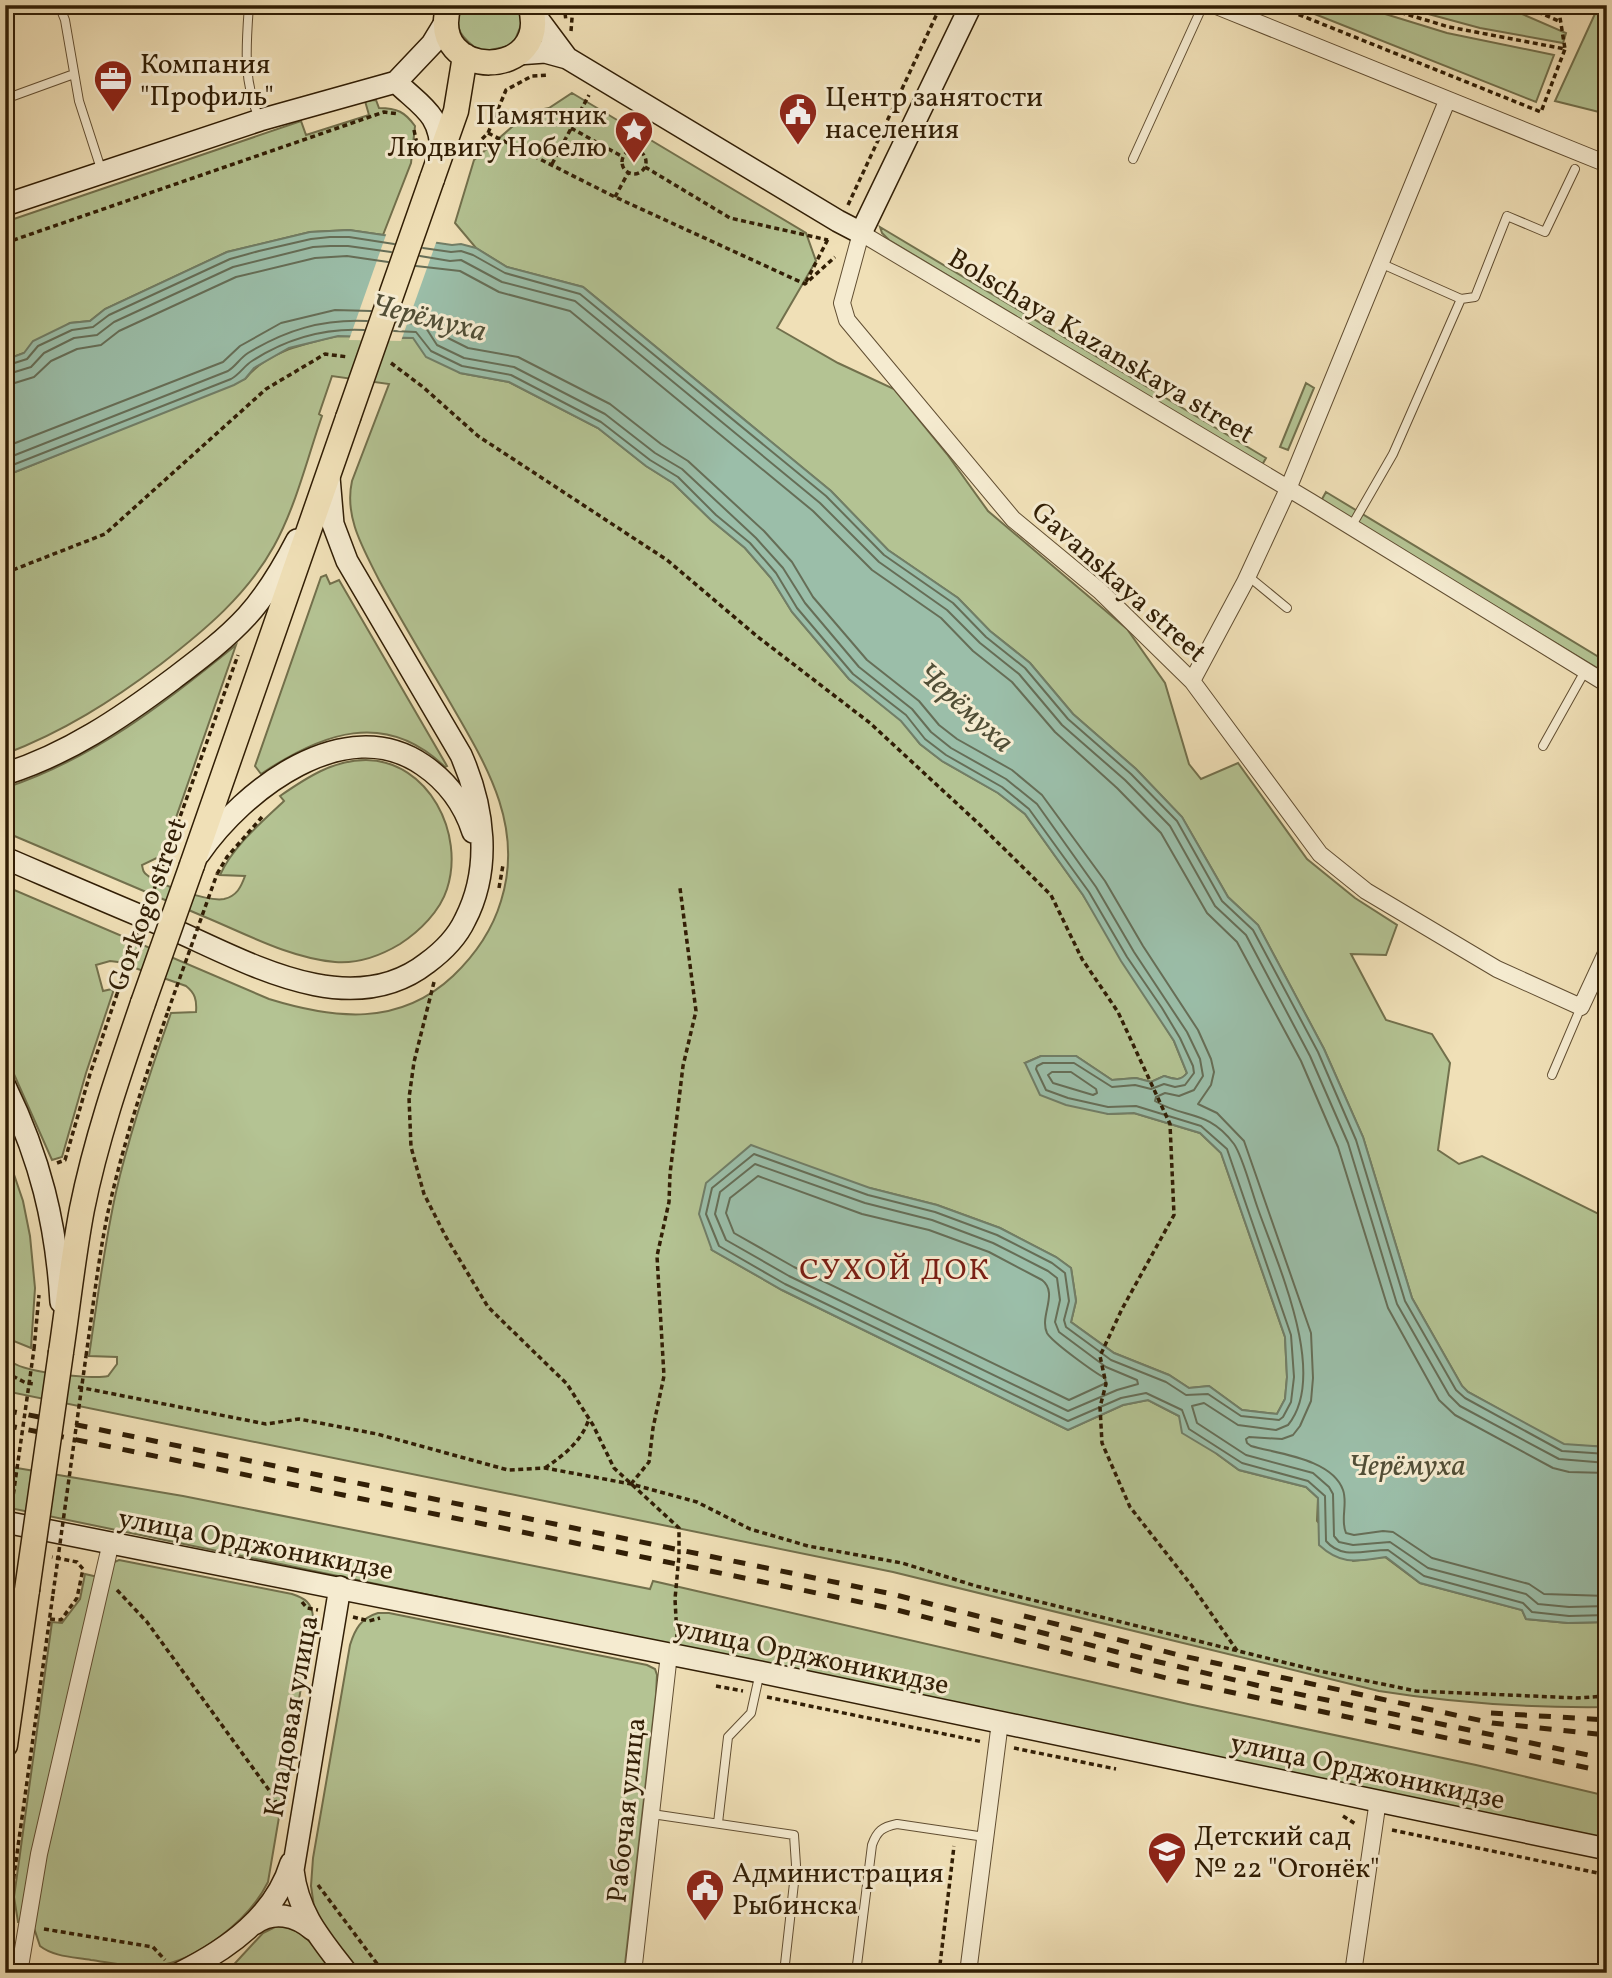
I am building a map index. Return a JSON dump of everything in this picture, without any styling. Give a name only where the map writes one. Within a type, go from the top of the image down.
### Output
[{"type":"main road","points":[[447,13],[453,45],[476,60],[504,61],[517,54],[526,44],[532,31],[531,8]]},
{"type":"main road","name":"Gorkogo street","points":[[5,1745],[77,1238],[88,1184],[116,1083],[439,157],[476,60]]},
{"type":"street","points":[[861,233],[971,5]]},
{"type":"street","points":[[1214,5],[1607,164]]},
{"type":"street","points":[[531,8],[564,57]]},
{"type":"street","points":[[5,205],[260,120],[396,82],[432,44],[447,13]]},
{"type":"street","points":[[517,54],[545,52],[564,57]]},
{"type":"street","name":"Bolschaya Kazanskaya street","points":[[564,57],[1288,489],[1607,684]]},
{"type":"street","points":[[396,82],[434,118],[441,138],[439,157]]},
{"type":"street","points":[[1192,681],[1248,576],[1288,489],[1447,101]]},
{"type":"street","name":"Gavanskaya street","points":[[861,233],[842,303],[847,320],[1013,519],[1100,591],[1192,681],[1320,854],[1366,891],[1497,969],[1581,1007]]},
{"type":"street","points":[[5,774],[65,750],[114,722],[237,627],[262,597],[291,552],[332,465]]},
{"type":"street","points":[[5,858],[278,974],[332,988],[377,987],[398,981],[417,971],[450,942],[464,923],[479,883],[482,838],[473,782],[461,755],[341,549],[331,506],[329,482],[332,465]]},
{"type":"street","points":[[192,865],[220,827],[242,805],[299,765],[345,748],[382,747],[416,760],[435,773],[465,810],[476,848],[477,868],[473,902]]},
{"type":"street","points":[[1581,1007],[1607,951]]},
{"type":"street","points":[[5,1086],[39,1169],[47,1196],[62,1313],[61,1352]]},
{"type":"street","name":"улица Орджоникидзе","points":[[5,1522],[109,1552],[340,1587],[1607,1849]]},
{"type":"street","points":[[19,1973],[39,1854],[109,1552]]},
{"type":"street","name":"Кладовая улица","points":[[294,1854],[340,1587]]},
{"type":"street","name":"Рабочая улица","points":[[633,1973],[673,1655]]},
{"type":"street","points":[[968,1973],[1000,1722]]},
{"type":"street","points":[[1353,1973],[1366,1827],[1378,1800]]},
{"type":"street","points":[[249,1928],[284,1884],[294,1854]]},
{"type":"street","points":[[294,1854],[293,1870],[297,1897],[317,1934],[347,1973]]},
{"type":"street","points":[[174,1968],[210,1958],[267,1917],[285,1915],[306,1924],[317,1934]]},
{"type":"lane","points":[[59,5],[65,20],[79,101],[103,172]]},
{"type":"lane","points":[[249,5],[246,61],[250,94],[260,120]]},
{"type":"lane","points":[[1132,159],[1203,5]]},
{"type":"lane","points":[[5,99],[74,74]]},
{"type":"lane","points":[[1380,263],[1461,299],[1475,297],[1507,216],[1545,232],[1575,169]]},
{"type":"lane","points":[[1351,527],[1393,454],[1461,299]]},
{"type":"lane","points":[[1248,576],[1287,608]]},
{"type":"lane","points":[[1544,746],[1584,670]]},
{"type":"lane","points":[[1552,1075],[1581,1007]]},
{"type":"lane","points":[[718,1823],[729,1737],[751,1713],[760,1672]]},
{"type":"lane","points":[[652,1814],[794,1835],[796,1865],[784,1973]]},
{"type":"lane","points":[[856,1973],[872,1845],[876,1833],[883,1827],[897,1824],[985,1837]]},
{"type":"path","points":[[412,126],[417,141],[439,157],[488,133],[506,90],[564,57],[573,5]]},
{"type":"path","points":[[805,284],[941,5]]},
{"type":"path","points":[[1275,5],[1541,112],[1565,48],[1558,5]]},
{"type":"path","points":[[1376,5],[1479,34],[1565,48]]},
{"type":"path","points":[[1522,5],[1561,22]]},
{"type":"path","points":[[580,89],[599,101]]},
{"type":"path","points":[[552,165],[589,94]]},
{"type":"path","points":[[5,243],[384,112],[403,116]]},
{"type":"path","points":[[639,126],[649,132],[640,151]]},
{"type":"path","points":[[571,128],[623,157]]},
{"type":"path","points":[[488,133],[615,197],[805,284]]},
{"type":"path","points":[[630,150],[640,151],[646,157],[645,167],[634,175],[628,173],[622,166],[623,157],[630,150]]},
{"type":"path","points":[[645,167],[730,218],[828,240]]},
{"type":"path","points":[[615,197],[628,173]]},
{"type":"path","points":[[816,233],[835,244]]},
{"type":"path","points":[[805,284],[828,266],[842,249]]},
{"type":"path","points":[[5,573],[105,534],[266,389],[325,354],[353,357]]},
{"type":"path","points":[[380,361],[393,363],[478,436],[667,560],[758,637],[870,723],[1051,895],[1082,959],[1118,1012],[1170,1124],[1174,1215],[1122,1309],[1100,1356],[1106,1384],[1100,1407],[1102,1443],[1130,1507],[1192,1586],[1238,1652]]},
{"type":"path","points":[[39,1169],[65,1160],[117,994],[243,641],[237,627]]},
{"type":"path","points":[[174,1968],[153,1947],[16,1925],[11,1897],[86,1356],[113,1190],[141,1091],[217,874],[227,857],[266,813]]},
{"type":"path","points":[[498,892],[503,859]]},
{"type":"path","points":[[631,1484],[649,1462],[664,1376],[657,1256],[669,1202],[683,1066],[696,1012],[680,888]]},
{"type":"path","points":[[442,975],[433,983],[414,1062],[410,1098],[411,1147],[424,1194],[488,1307],[567,1384],[589,1419],[614,1468],[679,1528],[673,1655]]},
{"type":"path","points":[[5,1553],[34,1349],[39,1288]]},
{"type":"path","points":[[5,1372],[26,1383],[38,1384]]},
{"type":"path","points":[[77,1387],[266,1424],[299,1419],[377,1434],[508,1470],[545,1468],[631,1484],[697,1502],[750,1529],[808,1546],[902,1563],[976,1587],[1319,1671],[1416,1690],[1577,1698],[1607,1696]]},
{"type":"path","points":[[545,1468],[565,1455],[580,1439],[589,1419]]},
{"type":"path","points":[[82,1567],[109,1552]]},
{"type":"path","points":[[50,1619],[62,1619],[77,1598],[82,1574]]},
{"type":"path","points":[[103,1580],[122,1593],[147,1622],[274,1797],[282,1820]]},
{"type":"path","points":[[301,1601],[307,1608],[335,1614],[369,1620],[390,1619]]},
{"type":"path","points":[[704,1683],[1118,1769]]},
{"type":"path","points":[[1599,1697],[1607,1704]]},
{"type":"path","points":[[1340,1815],[1366,1827],[1607,1875]]},
{"type":"path","points":[[1356,1823],[1366,1827]]},
{"type":"path","points":[[939,1973],[956,1833]]},
{"type":"path","points":[[316,1883],[384,1973]]},
{"type":"shaded area","points":[[462,5],[519,5],[523,20],[513,45],[481,52],[464,38],[458,27]]},
{"type":"shaded area","points":[[1292,5],[1356,5],[1447,33],[1554,55],[1536,102]]},
{"type":"shaded area","points":[[1395,5],[1501,5],[1566,33],[1563,43],[1480,28]]},
{"type":"shaded area","points":[[1599,5],[1607,5],[1607,114],[1555,101]]},
{"type":"shaded area","points":[[572,93],[806,233],[816,261],[777,328],[838,363],[894,389],[947,454],[988,511],[1127,629],[1165,683],[1189,764],[1201,779],[1238,763],[1307,859],[1355,898],[1397,925],[1386,955],[1351,954],[1386,1020],[1432,1034],[1450,1063],[1438,1150],[1459,1164],[1482,1156],[1607,1218],[1607,1447],[1564,1445],[1468,1392],[1462,1386],[1412,1298],[1363,1137],[1324,1049],[1258,925],[1228,897],[1182,817],[1136,769],[1073,714],[1030,663],[990,631],[958,598],[888,550],[831,491],[583,287],[507,267],[476,248],[455,223],[474,160],[529,112],[549,108]]},
{"type":"shaded area","points":[[376,100],[379,108],[400,112],[415,126],[411,163],[383,235],[349,230],[310,232],[227,252],[105,309],[90,321],[70,323],[24,353],[5,360],[5,222],[301,121],[306,135],[369,115],[365,101]]},
{"type":"shaded area","points":[[880,227],[1266,458],[1262,465],[889,240]]},
{"type":"shaded area","points":[[338,336],[414,338],[460,373],[509,382],[598,428],[646,466],[673,483],[745,548],[771,578],[792,612],[849,679],[902,721],[920,744],[942,761],[998,793],[1025,814],[1083,895],[1174,1041],[1187,1073],[1179,1079],[1164,1076],[1151,1082],[1136,1078],[1112,1080],[1076,1056],[1041,1056],[1025,1063],[1108,1114],[1134,1113],[1200,1133],[1221,1153],[1285,1337],[1285,1399],[1277,1414],[1242,1410],[1209,1386],[1189,1388],[1169,1375],[1114,1353],[1071,1322],[1076,1301],[1071,1268],[1056,1257],[1000,1228],[937,1205],[870,1188],[712,1250],[782,1290],[1068,1430],[1123,1405],[1148,1400],[1179,1416],[1217,1454],[1239,1470],[1306,1487],[1318,1498],[1317,1521],[1353,1561],[1385,1557],[1420,1583],[1522,1610],[1526,1619],[1568,1623],[1607,1622],[1607,1707],[1493,1704],[1379,1691],[893,1572],[5,1391],[5,1148],[23,1201],[30,1236],[35,1288],[31,1348],[9,1339],[8,1358],[16,1364],[41,1371],[73,1376],[108,1376],[117,1364],[117,1357],[89,1356],[116,1192],[141,1102],[171,1013],[196,1012],[196,1000],[186,986],[118,962],[96,965],[103,991],[112,989],[113,992],[62,1157],[52,1160],[5,1054],[5,886],[269,999],[342,1014],[388,1011],[411,1004],[432,992],[453,976],[476,951],[493,922],[501,901],[507,873],[508,846],[505,821],[497,796],[475,747],[379,580],[361,544],[353,520],[350,494],[352,481],[389,384],[332,376],[301,482],[282,531],[263,564],[224,611],[124,691],[67,726],[5,754],[5,476],[245,379],[264,362],[287,350]]},
{"type":"shaded area","points":[[1306,383],[1314,388],[1288,450],[1280,447]]},
{"type":"shaded area","points":[[1326,492],[1607,662],[1607,674],[1321,501]]},
{"type":"shaded area","points":[[326,575],[330,584],[339,580],[447,766],[400,738],[376,733],[353,733],[307,747],[261,774],[255,766],[321,577]]},
{"type":"shaded area","points":[[236,645],[163,855],[142,865],[143,871],[153,879],[184,892],[207,898],[228,898],[238,890],[245,876],[220,875],[240,845],[284,801],[280,796],[310,777],[342,763],[366,760],[388,764],[408,773],[424,787],[437,804],[446,824],[451,846],[451,868],[444,897],[434,913],[415,933],[385,952],[344,962],[301,956],[252,938],[5,832],[5,788],[68,762],[98,745],[155,708]]},
{"type":"shaded area","points":[[5,1466],[183,1496],[650,1589],[653,1581],[1188,1704],[1476,1765],[1607,1796],[1607,1839],[5,1507]]},
{"type":"shaded area","points":[[119,1560],[292,1594],[307,1602],[313,1617],[268,1882],[249,1910],[220,1936],[188,1956],[155,1966],[123,1965],[58,1954],[40,1946],[34,1928],[35,1904],[112,1563]]},
{"type":"shaded area","points":[[85,1574],[98,1577],[22,1922],[18,1922],[14,1897],[52,1622],[62,1623],[80,1599]]},
{"type":"shaded area","points":[[378,1613],[647,1665],[655,1669],[656,1694],[624,1973],[359,1973],[324,1928],[314,1907],[311,1886],[313,1858],[350,1645],[360,1625]]},
{"type":"shaded area","points":[[277,1926],[287,1927],[303,1936],[334,1973],[226,1973],[263,1933]]},
{"type":"water","name":"Черёмуха","points":[[349,230],[452,245],[461,244],[476,248],[507,267],[583,287],[831,491],[888,550],[958,598],[990,631],[1030,663],[1073,714],[1136,769],[1182,817],[1228,897],[1258,925],[1324,1049],[1363,1137],[1412,1298],[1462,1386],[1468,1392],[1564,1444],[1607,1447],[1607,1622],[1568,1623],[1526,1619],[1522,1610],[1420,1583],[1386,1557],[1350,1560],[1335,1556],[1319,1545],[1318,1498],[1306,1487],[1239,1470],[1182,1433],[1179,1416],[1148,1400],[1123,1405],[1068,1430],[782,1290],[712,1250],[699,1214],[706,1183],[751,1145],[870,1188],[937,1205],[1000,1228],[1056,1257],[1071,1268],[1076,1301],[1071,1322],[1114,1353],[1169,1375],[1189,1388],[1209,1386],[1242,1410],[1277,1414],[1285,1399],[1285,1337],[1221,1153],[1200,1133],[1134,1113],[1108,1114],[1066,1105],[1040,1095],[1025,1063],[1041,1056],[1076,1056],[1112,1080],[1136,1078],[1151,1082],[1164,1076],[1179,1079],[1187,1073],[1174,1041],[1121,961],[1083,895],[1025,814],[998,793],[942,761],[920,744],[901,721],[849,679],[792,612],[771,578],[745,548],[673,483],[646,466],[598,428],[509,382],[460,373],[426,357],[413,338],[338,336],[289,348],[254,368],[245,379],[234,385],[5,476],[5,360],[24,353],[33,341],[70,323],[90,321],[105,309],[227,252],[310,232]]},
{"type":"pier","points":[[387,232],[437,240],[401,341],[349,340]]},
{"type":"railway","points":[[5,1410],[892,1594],[1260,1686],[1607,1759]]},
{"type":"railway","points":[[5,1425],[889,1608],[1178,1681],[1607,1772]]},
{"type":"railway","points":[[1024,1616],[1183,1656],[1492,1723],[1607,1735]]},
{"type":"railway","points":[[1491,1713],[1607,1720]]},
{"type":"place","name":"Компания \"Профиль\"","points":[[113,113]]},
{"type":"place","name":"Центр занятости населения","points":[[798,146]]},
{"type":"place","name":"Памятник Людвигу Нобелю","points":[[634,164]]},
{"type":"place","name":"Детский сад № 22 \"Огонёк\"","points":[[1167,1885]]},
{"type":"place","name":"Администрация Рыбинска","points":[[705,1922]]},
{"type":"district","name":"СУХОЙ ДОК","points":[[895,1269]]}]
